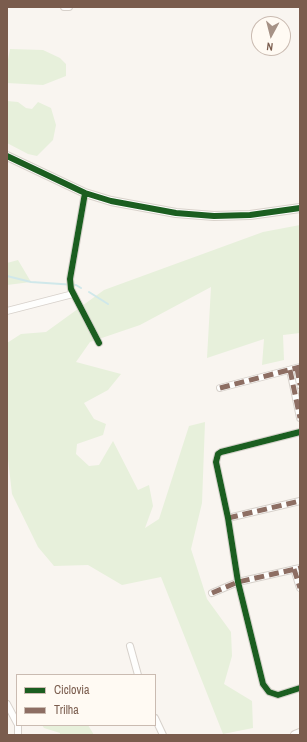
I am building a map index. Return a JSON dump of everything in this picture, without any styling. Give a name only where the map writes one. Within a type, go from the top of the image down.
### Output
[{"type":"street","points":[[64,7],[69,7]]},
{"type":"street","points":[[7,156],[85,193],[111,201],[176,213],[214,216],[250,215],[300,208]]},
{"type":"street","points":[[85,193],[70,280],[72,292],[100,343]]},
{"type":"street","points":[[7,311],[72,292]]},
{"type":"street","points":[[220,388],[298,368],[300,385]]},
{"type":"street","points":[[290,370],[300,418]]},
{"type":"street","points":[[300,432],[228,449],[218,454],[216,468],[228,518],[238,582],[261,678],[266,689],[278,695],[300,688]]},
{"type":"street","points":[[228,518],[300,501]]},
{"type":"street","points":[[212,593],[238,582],[297,568],[300,588]]},
{"type":"street","points":[[130,646],[138,674]]},
{"type":"street","points":[[7,704],[16,722]]},
{"type":"street","points":[[156,720],[163,735]]},
{"type":"street","points":[[295,735],[300,733]]},
{"type":"green space","points":[[10,49],[43,50],[60,58],[66,64],[66,76],[43,85],[7,83],[7,65]]},
{"type":"green space","points":[[7,101],[18,102],[26,108],[32,109],[38,102],[51,108],[56,125],[53,140],[37,156],[28,154],[7,143]]},
{"type":"green space","points":[[300,225],[300,333],[283,335],[284,360],[262,365],[264,339],[207,358],[211,287],[140,325],[90,342],[76,362],[121,374],[108,390],[84,403],[94,419],[106,424],[103,435],[77,444],[76,454],[89,466],[99,465],[113,441],[138,490],[149,485],[153,506],[145,528],[159,519],[189,426],[205,422],[202,503],[191,549],[207,599],[231,632],[232,656],[224,684],[252,701],[253,728],[223,734],[161,577],[122,585],[88,565],[54,566],[38,547],[12,494],[7,450],[7,343],[21,334],[46,332],[104,290],[263,232]]},
{"type":"green space","points":[[18,260],[31,282],[7,285],[7,263]]},
{"type":"green space","points":[[43,726],[89,726],[94,735],[60,735],[60,733],[44,728]]},
{"type":"waterway","points":[[7,276],[31,282],[76,285],[81,288]]},
{"type":"waterway","points":[[89,292],[108,304]]},
{"type":"marked path","points":[[220,388],[300,367]]},
{"type":"marked path","points":[[297,368],[300,385]]},
{"type":"marked path","points":[[290,370],[300,418]]},
{"type":"marked path","points":[[228,518],[300,501]]},
{"type":"marked path","points":[[212,593],[238,582],[300,568]]},
{"type":"marked path","points":[[294,569],[300,588]]},
{"type":"cycle path","points":[[7,156],[85,193],[111,201],[176,213],[214,216],[250,215],[300,208]]},
{"type":"cycle path","points":[[85,193],[70,279],[71,289],[99,343]]},
{"type":"cycle path","points":[[300,432],[221,452],[218,454],[216,462],[228,518],[238,582],[263,684],[269,692],[278,695],[300,688]]}]
